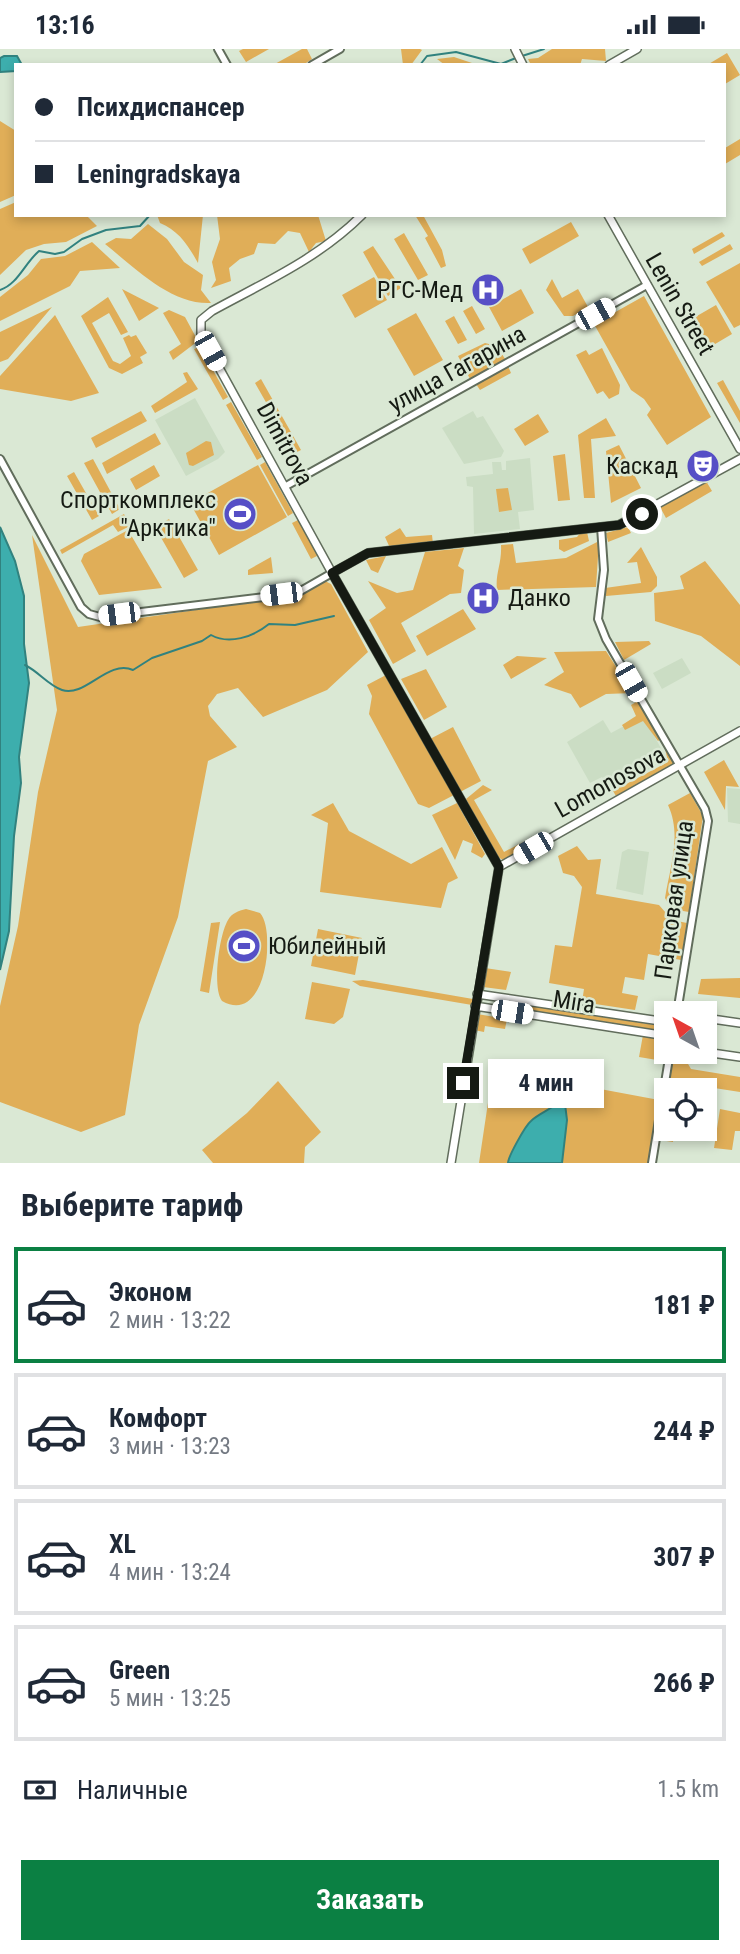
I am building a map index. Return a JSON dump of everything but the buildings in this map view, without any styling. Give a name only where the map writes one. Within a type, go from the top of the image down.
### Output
[{"type":"main road","points":[[612,63],[637,49]]},
{"type":"main road","name":"Dimitrova","points":[[332,573],[201,335],[201,320],[212,311],[313,256],[337,240],[360,217]]},
{"type":"main road","name":"Lenin Street","points":[[609,217],[740,449]]},
{"type":"main road","points":[[332,573],[368,553],[601,527],[628,521],[740,459]]},
{"type":"main road","name":"Lomonosova","points":[[499,867],[740,731]]},
{"type":"main road","points":[[451,1163],[499,867]]},
{"type":"main road","name":"Mira","points":[[477,994],[654,1020]]},
{"type":"main road","name":"Mira","points":[[475,1006],[654,1034]]},
{"type":"main road","points":[[718,1020],[740,1023]]},
{"type":"main road","points":[[718,1054],[740,1057]]},
{"type":"street","points":[[316,63],[340,49]]},
{"type":"street","name":"улица Гагарина","points":[[286,486],[647,285]]},
{"type":"street","points":[[0,459],[81,607],[89,614],[100,617],[298,593],[332,573],[499,867]]},
{"type":"street","name":"Парковая улица","points":[[601,527],[604,570],[598,619],[606,639],[705,809],[708,821],[679,1001]]},
{"type":"street","points":[[652,1163],[668,1064]]},
{"type":"shaded area","points":[[269,49],[246,62],[239,51]]},
{"type":"shaded area","points":[[302,49],[307,49],[312,59],[306,63],[277,63]]},
{"type":"shaded area","points":[[401,49],[422,50],[412,63],[403,63]]},
{"type":"shaded area","points":[[552,49],[605,49],[606,61],[582,59],[581,63],[530,63],[528,59],[538,58]]},
{"type":"shaded area","points":[[727,53],[740,75],[726,83],[726,63],[710,63]]},
{"type":"shaded area","points":[[454,57],[472,63],[442,63],[437,59]]},
{"type":"shaded area","points":[[0,121],[14,130],[14,196],[0,202]]},
{"type":"shaded area","points":[[740,139],[740,155],[726,163],[726,147]]},
{"type":"shaded area","points":[[14,203],[14,217],[88,217],[97,226],[66,242],[44,244],[26,250],[0,275],[0,209]]},
{"type":"shaded area","points":[[158,217],[203,217],[198,263],[182,239],[160,223]]},
{"type":"shaded area","points":[[217,217],[319,217],[326,241],[316,243],[309,252],[300,233],[288,231],[275,244],[258,243],[254,254],[240,259],[229,268],[231,281],[211,288],[216,280],[212,262],[220,239]]},
{"type":"shaded area","points":[[416,217],[424,217],[442,250],[446,266],[441,268],[425,238],[428,236]]},
{"type":"shaded area","points":[[571,222],[579,236],[530,264],[522,249]]},
{"type":"shaded area","points":[[148,224],[167,239],[184,262],[203,275],[201,290],[211,303],[196,302],[168,292],[105,244],[116,238],[131,239]]},
{"type":"shaded area","points":[[722,232],[725,236],[694,254],[692,249]]},
{"type":"shaded area","points":[[404,233],[428,275],[418,280],[394,239]]},
{"type":"shaded area","points":[[92,242],[120,268],[80,271],[70,286],[0,321],[0,297],[28,275],[41,259],[65,256]]},
{"type":"shaded area","points":[[730,244],[733,249],[702,266],[699,262]]},
{"type":"shaded area","points":[[373,246],[401,288],[388,296],[363,252]]},
{"type":"shaded area","points":[[740,263],[740,325],[734,328],[706,282]]},
{"type":"shaded area","points":[[374,277],[387,300],[355,318],[342,295]]},
{"type":"shaded area","points":[[552,279],[562,298],[578,289],[588,307],[573,316],[564,316],[546,290]]},
{"type":"shaded area","points":[[122,289],[159,308],[139,321]]},
{"type":"shaded area","points":[[521,289],[534,313],[502,331],[489,307]]},
{"type":"shaded area","points":[[644,296],[711,417],[667,445],[647,415],[651,409],[644,399],[631,390],[594,324]]},
{"type":"shaded area","points":[[108,297],[128,332],[121,335],[109,313],[92,323],[113,361],[120,364],[131,356],[123,338],[129,335],[136,335],[147,353],[140,357],[143,363],[122,374],[109,368],[81,316]]},
{"type":"shaded area","points":[[716,305],[732,334],[700,353],[683,324]]},
{"type":"shaded area","points":[[472,306],[485,329],[476,334],[463,311]]},
{"type":"shaded area","points":[[52,307],[8,359],[0,362],[0,332]]},
{"type":"shaded area","points":[[169,310],[185,317],[198,341],[173,360],[169,352],[181,344],[163,313]]},
{"type":"shaded area","points":[[416,313],[443,360],[414,376],[387,329]]},
{"type":"shaded area","points":[[55,315],[99,393],[71,401],[0,389],[0,376]]},
{"type":"shaded area","points":[[454,316],[467,340],[458,344],[445,321]]},
{"type":"shaded area","points":[[485,343],[497,346],[505,359],[470,379],[458,356]]},
{"type":"shaded area","points":[[200,347],[228,397],[223,400],[194,349]]},
{"type":"shaded area","points":[[602,348],[620,385],[619,394],[609,399],[603,391],[597,394],[576,355],[586,350],[589,355]]},
{"type":"shaded area","points":[[508,366],[511,373],[480,390],[476,384]]},
{"type":"shaded area","points":[[187,372],[198,389],[155,413],[151,406],[187,382],[183,373]]},
{"type":"shaded area","points":[[261,379],[301,450],[295,453],[255,383]]},
{"type":"shaded area","points":[[723,380],[740,411],[740,423],[717,383]]},
{"type":"shaded area","points":[[195,398],[225,452],[218,459],[186,476],[155,420]]},
{"type":"shaded area","points":[[231,402],[262,457],[257,460],[226,405]]},
{"type":"shaded area","points":[[141,411],[147,421],[96,448],[91,438]]},
{"type":"shaded area","points":[[473,411],[477,418],[483,416],[504,451],[501,457],[464,464],[442,428]]},
{"type":"shaded area","points":[[538,414],[549,432],[525,446],[514,429]]},
{"type":"shaded area","points":[[606,418],[616,436],[591,439],[595,498],[584,498],[578,435]]},
{"type":"shaded area","points":[[155,433],[161,444],[107,474],[102,463]]},
{"type":"shaded area","points":[[206,441],[211,442],[214,455],[193,466],[189,465],[186,453]]},
{"type":"shaded area","points":[[619,445],[641,488],[611,503],[606,451]]},
{"type":"shaded area","points":[[565,454],[570,500],[558,501],[553,456]]},
{"type":"shaded area","points":[[530,458],[534,510],[518,512],[520,529],[474,534],[473,487],[467,486],[466,477],[493,474],[492,462],[501,462],[502,470],[506,470],[506,461]]},
{"type":"shaded area","points":[[93,459],[120,509],[112,514],[84,463]]},
{"type":"shaded area","points":[[265,462],[293,513],[288,516],[260,465]]},
{"type":"shaded area","points":[[154,465],[160,476],[136,490],[130,479]]},
{"type":"shaded area","points":[[258,465],[287,517],[219,555],[190,503]]},
{"type":"shaded area","points":[[74,472],[99,516],[92,520],[67,476]]},
{"type":"shaded area","points":[[706,481],[712,491],[666,518],[660,507]]},
{"type":"shaded area","points":[[508,488],[512,510],[499,512],[496,489]]},
{"type":"shaded area","points":[[654,511],[658,518],[635,530],[632,522]]},
{"type":"shaded area","points":[[124,514],[130,526],[118,532],[113,525],[62,554],[60,550]]},
{"type":"shaded area","points":[[169,519],[198,570],[184,578],[155,527]]},
{"type":"shaded area","points":[[300,519],[319,555],[311,559],[292,523]]},
{"type":"shaded area","points":[[628,527],[631,533],[608,542],[606,533]]},
{"type":"shaded area","points":[[400,528],[406,537],[432,535],[433,544],[390,548],[385,537]]},
{"type":"shaded area","points":[[128,530],[162,588],[99,595],[81,561],[84,554]]},
{"type":"shaded area","points":[[581,532],[587,532],[589,541],[564,552],[559,549],[559,540],[577,537]]},
{"type":"shaded area","points":[[32,535],[78,627],[299,595],[325,581],[331,584],[368,652],[327,690],[263,717],[238,688],[217,694],[208,706],[210,716],[237,747],[208,761],[178,917],[139,1025],[125,1115],[81,1132],[0,1102],[0,1006],[18,926],[38,792],[57,710]]},
{"type":"shaded area","points":[[599,541],[596,587],[497,590],[501,545],[513,544],[516,563],[566,558]]},
{"type":"shaded area","points":[[641,547],[657,577],[657,586],[651,592],[606,596],[605,588],[641,583],[637,562],[627,563]]},
{"type":"shaded area","points":[[464,548],[458,566],[464,570],[461,593],[450,594],[401,623],[416,651],[393,664],[369,620],[386,608],[368,581],[397,593],[413,590],[425,552]]},
{"type":"shaded area","points":[[386,556],[378,573],[371,570],[366,560]]},
{"type":"shaded area","points":[[271,557],[273,573],[248,575],[248,570]]},
{"type":"shaded area","points":[[705,561],[740,605],[740,666],[701,636],[655,621],[654,593],[684,589],[680,576]]},
{"type":"shaded area","points":[[463,609],[476,629],[427,656],[416,636]]},
{"type":"shaded area","points":[[649,641],[651,644],[624,660],[615,642]]},
{"type":"shaded area","points":[[606,651],[633,693],[606,694],[580,708],[571,694],[544,685],[564,672],[554,652]]},
{"type":"shaded area","points":[[517,656],[547,658],[511,679],[503,665]]},
{"type":"shaded area","points":[[682,658],[691,673],[662,689],[653,673]]},
{"type":"shaded area","points":[[426,669],[447,707],[424,720],[401,679]]},
{"type":"shaded area","points":[[386,675],[454,795],[429,808],[418,804],[369,714],[372,696],[367,685]]},
{"type":"shaded area","points":[[638,701],[661,739],[658,741],[643,721],[625,730],[622,725],[636,716],[631,705]]},
{"type":"shaded area","points":[[643,716],[667,759],[610,791],[602,777],[590,783],[567,742],[603,720],[611,733]]},
{"type":"shaded area","points":[[453,727],[481,781],[460,792],[430,739]]},
{"type":"shaded area","points":[[664,744],[675,764],[616,796],[613,791],[668,762]]},
{"type":"shaded area","points":[[724,760],[739,787],[726,786],[725,810],[704,772]]},
{"type":"shaded area","points":[[483,785],[492,790],[474,800],[504,852],[525,841],[529,847],[503,860],[496,856],[466,799]]},
{"type":"shaded area","points":[[727,788],[740,789],[740,824],[728,822]]},
{"type":"shaded area","points":[[690,793],[703,816],[689,912],[671,909],[665,898],[675,839],[668,805]]},
{"type":"shaded area","points":[[333,803],[349,831],[411,864],[442,847],[458,878],[448,883],[441,908],[320,892],[328,823],[311,815]]},
{"type":"shaded area","points":[[457,803],[485,854],[482,858],[471,852],[473,844],[463,840],[455,860],[432,815]]},
{"type":"shaded area","points":[[577,846],[588,860],[601,859],[596,894],[659,905],[672,920],[687,923],[681,960],[648,954],[644,980],[625,977],[622,993],[638,996],[635,1010],[582,1002],[584,989],[549,983],[555,945],[572,947],[582,887],[574,876],[563,873],[558,856]]},
{"type":"shaded area","points":[[628,849],[649,852],[643,895],[616,889],[622,852]]},
{"type":"shaded area","name":"Юбилейный","points":[[246,909],[260,913],[265,922],[267,955],[258,989],[249,1000],[237,1005],[222,1001],[217,985],[218,961],[228,920]]},
{"type":"shaded area","points":[[220,922],[209,993],[200,991],[211,923]]},
{"type":"shaded area","points":[[318,929],[362,938],[355,975],[311,966]]},
{"type":"shaded area","points":[[485,968],[511,972],[506,990],[483,987]]},
{"type":"shaded area","points":[[740,978],[740,998],[698,994],[701,979]]},
{"type":"shaded area","points":[[363,980],[473,999],[472,1005],[360,986],[352,981]]},
{"type":"shaded area","points":[[312,982],[350,989],[343,1017],[334,1024],[305,1019]]},
{"type":"shaded area","points":[[510,1002],[654,1025],[654,1032],[509,1008]]},
{"type":"shaded area","points":[[477,1014],[507,1019],[505,1029],[485,1026],[484,1032],[474,1030]]},
{"type":"shaded area","points":[[643,1035],[654,1037],[654,1060],[639,1057]]},
{"type":"shaded area","points":[[672,1064],[688,1064],[691,1069],[740,1077],[740,1092],[717,1088],[717,1078],[669,1078]]},
{"type":"shaded area","points":[[493,1069],[654,1099],[654,1129],[648,1163],[479,1163]]},
{"type":"shaded area","points":[[278,1081],[321,1132],[305,1147],[304,1163],[213,1163],[202,1150],[247,1113]]},
{"type":"shaded area","points":[[720,1109],[740,1113],[740,1131],[735,1131],[732,1150],[714,1148]]},
{"type":"water","points":[[17,56],[21,63],[14,63],[14,71],[0,72],[0,58]]},
{"type":"water","points":[[0,527],[15,561],[24,596],[24,644],[29,683],[19,757],[21,783],[14,836],[9,931],[0,970]]},
{"type":"water","points":[[564,1096],[567,1120],[562,1163],[508,1163],[528,1124]]},
{"type":"waterway","points":[[522,56],[544,49]]},
{"type":"waterway","points":[[422,63],[427,56],[456,52],[497,63]]},
{"type":"waterway","points":[[504,63],[516,58]]},
{"type":"waterway","points":[[0,290],[12,283],[39,251],[55,254],[64,252],[82,239],[106,230],[140,226],[148,217]]},
{"type":"waterway","points":[[25,665],[57,688],[71,691],[115,670],[133,670],[152,658],[202,641],[211,635],[225,639],[241,638],[256,633],[269,624],[295,625],[334,616]]},
{"type":"place","name":"РГС-Мед","points":[[488,290]]},
{"type":"place","name":"Каскад","points":[[703,466]]},
{"type":"place","name":"Спорткомплекс \"Арктика\"","points":[[240,514]]},
{"type":"place","name":"Данко","points":[[483,598]]},
{"type":"place","name":"Юбилейный","points":[[244,946]]},
{"type":"route","points":[[463,1083],[499,867],[332,573],[368,553],[619,525],[642,514]]}]
